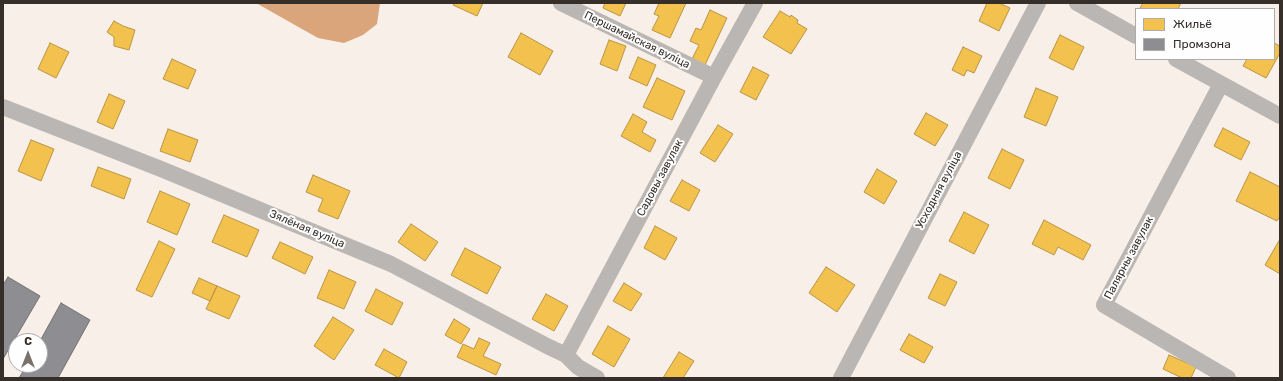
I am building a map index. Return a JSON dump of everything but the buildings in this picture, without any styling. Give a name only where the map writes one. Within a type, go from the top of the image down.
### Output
[{"type":"street","name":"Першамайская вуліца","points":[[561,3],[714,77]]},
{"type":"street","name":"Садовы завулак","points":[[566,355],[714,77],[756,3]]},
{"type":"street","name":"Усходняя вуліца","points":[[840,378],[1038,3]]},
{"type":"street","points":[[1077,3],[1135,35]]},
{"type":"street","points":[[1178,60],[1280,116]]},
{"type":"street","name":"Палярны завулак","points":[[1221,84],[1104,305],[1228,378]]},
{"type":"street","name":"Зялёная вуліца","points":[[3,107],[161,169],[391,264],[566,355],[575,372],[597,378]]},
{"type":"shaded area","points":[[256,3],[380,3],[377,24],[363,35],[344,43],[318,38]]}]
